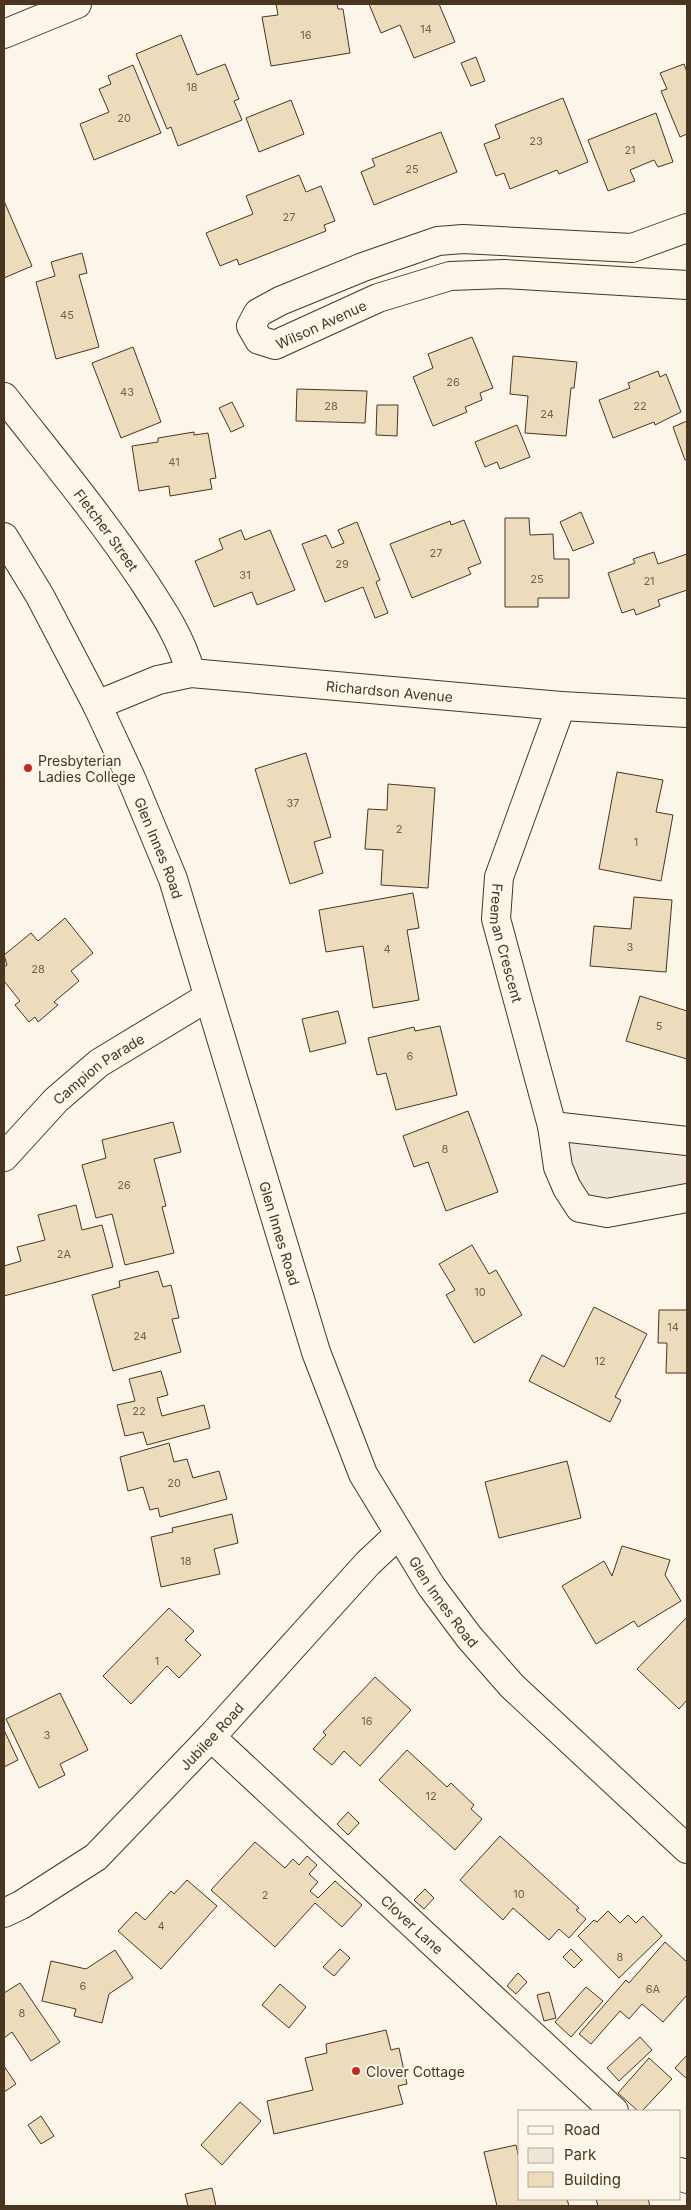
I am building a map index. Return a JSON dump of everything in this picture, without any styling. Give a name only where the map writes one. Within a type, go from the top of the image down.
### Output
[{"type":"street","points":[[4,34],[77,4]]},
{"type":"street","name":"Wilson Avenue","points":[[687,228],[632,248],[463,239],[438,241],[363,267],[265,309],[258,313],[252,326],[259,340],[275,344],[378,298],[450,276],[504,274],[687,285]]},
{"type":"street","points":[[504,242],[504,274]]},
{"type":"street","points":[[631,282],[632,248]]},
{"type":"street","name":"Wilson Avenue","points":[[363,267],[378,298]]},
{"type":"street","name":"Fletcher Street","points":[[4,397],[116,541],[173,627],[183,646],[191,673]]},
{"type":"street","name":"Glen Innes Road","points":[[4,537],[40,596],[97,705],[131,778],[172,879],[316,1352],[363,1474],[398,1535],[431,1586],[469,1637],[512,1686],[687,1849]]},
{"type":"street","name":"Richardson Avenue","points":[[97,705],[158,680],[191,673],[561,706],[687,712]]},
{"type":"street","name":"Freeman Crescent","points":[[561,706],[499,877],[496,919],[552,1126],[558,1167],[567,1188],[580,1208],[607,1213],[687,1198]]},
{"type":"street","name":"Campion Parade","points":[[4,1157],[56,1100],[99,1063],[208,997]]},
{"type":"street","points":[[552,1126],[687,1141]]},
{"type":"street","name":"Jubilee Road","points":[[4,1912],[21,1905],[96,1857],[211,1737],[368,1563],[398,1535]]},
{"type":"street","name":"Clover Lane","points":[[211,1737],[613,2110]]},
{"type":"green space","points":[[552,1126],[687,1141],[687,1198],[580,1208]]},
{"type":"building","points":[[276,4],[337,4],[338,9],[343,9],[350,53],[271,66],[262,17],[278,15]]},
{"type":"building","points":[[369,4],[439,4],[455,42],[414,58],[400,25],[381,33]]},
{"type":"building","points":[[181,35],[197,75],[225,64],[239,99],[234,101],[242,120],[178,146],[171,127],[167,129],[136,54]]},
{"type":"building","points":[[476,57],[485,81],[471,86],[461,63]]},
{"type":"building","points":[[684,64],[687,72],[687,134],[680,137],[661,91],[667,89],[660,73]]},
{"type":"building","points":[[133,65],[161,133],[94,160],[80,124],[109,112],[99,89],[111,84],[108,76]]},
{"type":"building","points":[[563,98],[588,162],[559,174],[557,170],[510,189],[504,173],[496,176],[484,144],[500,138],[495,125]]},
{"type":"building","points":[[291,100],[304,134],[259,152],[246,118]]},
{"type":"building","points":[[656,113],[673,162],[658,167],[654,160],[630,170],[635,181],[608,191],[588,140]]},
{"type":"building","points":[[441,132],[457,172],[374,205],[361,172],[375,166],[372,159]]},
{"type":"building","points":[[299,175],[306,192],[321,186],[335,221],[324,225],[326,231],[239,265],[237,259],[220,266],[206,233],[253,214],[246,196]]},
{"type":"building","points":[[4,201],[32,266],[4,278]]},
{"type":"building","points":[[82,253],[87,273],[79,275],[99,347],[56,359],[36,282],[55,276],[51,262]]},
{"type":"building","points":[[472,337],[493,388],[480,393],[482,400],[465,407],[467,412],[433,426],[413,377],[433,368],[428,354]]},
{"type":"building","points":[[133,347],[161,422],[121,438],[92,363]]},
{"type":"building","points":[[513,356],[577,362],[574,388],[571,388],[566,436],[525,433],[528,396],[510,394]]},
{"type":"building","points":[[658,371],[660,377],[666,374],[681,412],[655,425],[654,422],[613,438],[599,400],[630,388],[628,383]]},
{"type":"building","points":[[297,389],[367,391],[365,423],[296,421]]},
{"type":"building","points":[[232,402],[244,426],[231,432],[219,408]]},
{"type":"building","points":[[377,405],[398,405],[397,436],[376,435]]},
{"type":"building","points":[[687,421],[687,459],[685,460],[673,427]]},
{"type":"building","points":[[517,425],[530,457],[500,469],[497,462],[485,467],[475,442]]},
{"type":"building","points":[[194,432],[194,435],[208,433],[216,478],[210,479],[212,489],[170,496],[169,486],[139,491],[132,446],[158,442],[158,438]]},
{"type":"building","points":[[581,512],[594,543],[573,551],[560,522]]},
{"type":"building","points":[[505,518],[529,518],[530,535],[553,534],[554,559],[569,559],[569,598],[538,598],[538,607],[505,607]]},
{"type":"building","points":[[464,520],[481,563],[468,568],[471,574],[412,598],[390,544],[450,521],[451,525]]},
{"type":"building","points":[[357,522],[380,580],[376,582],[388,613],[375,618],[363,587],[325,602],[302,544],[326,535],[332,548],[344,543],[338,530]]},
{"type":"building","points":[[241,530],[245,540],[270,530],[295,590],[257,605],[252,592],[214,607],[195,561],[223,549],[219,539]]},
{"type":"building","points":[[654,552],[658,564],[687,554],[687,590],[658,600],[660,606],[636,615],[634,609],[622,613],[608,573],[635,563],[633,559]]},
{"type":"building","points":[[306,753],[331,837],[314,842],[323,873],[290,884],[255,769]]},
{"type":"building","points":[[617,772],[663,780],[656,812],[673,815],[661,881],[599,869]]},
{"type":"building","points":[[388,784],[435,788],[428,888],[381,885],[383,850],[365,849],[368,809],[387,810]]},
{"type":"building","points":[[413,893],[419,928],[407,930],[419,1000],[373,1008],[363,946],[326,952],[319,910]]},
{"type":"building","points":[[634,897],[672,900],[666,972],[590,966],[594,926],[631,929]]},
{"type":"building","points":[[65,918],[93,953],[71,971],[79,981],[54,1002],[58,1005],[38,1022],[35,1017],[29,1022],[15,1005],[20,1001],[4,981],[4,967],[7,965],[4,955],[31,933],[38,941]]},
{"type":"building","points":[[640,996],[687,1011],[687,1059],[626,1041]]},
{"type":"building","points":[[338,1011],[346,1043],[310,1052],[302,1019]]},
{"type":"building","points":[[440,1026],[457,1095],[396,1110],[386,1073],[377,1075],[368,1038],[414,1027],[415,1031]]},
{"type":"building","points":[[468,1111],[498,1192],[446,1211],[428,1162],[414,1167],[403,1136]]},
{"type":"building","points":[[173,1122],[181,1152],[154,1159],[166,1206],[162,1207],[174,1253],[125,1265],[112,1214],[96,1218],[82,1165],[106,1158],[102,1140]]},
{"type":"building","points":[[76,1205],[82,1230],[102,1225],[113,1267],[4,1296],[4,1266],[21,1261],[17,1247],[45,1240],[38,1215]]},
{"type":"building","points":[[472,1245],[489,1274],[496,1270],[522,1315],[474,1343],[446,1295],[455,1290],[439,1264]]},
{"type":"building","points":[[158,1271],[163,1287],[171,1285],[179,1318],[172,1319],[181,1352],[113,1371],[92,1295],[120,1287],[119,1281]]},
{"type":"building","points":[[594,1307],[647,1334],[615,1397],[621,1400],[610,1422],[529,1381],[542,1355],[564,1367]]},
{"type":"building","points":[[659,1310],[687,1310],[687,1373],[666,1373],[667,1343],[658,1343]]},
{"type":"building","points":[[161,1371],[168,1395],[157,1398],[162,1416],[204,1405],[210,1428],[147,1445],[143,1432],[125,1436],[117,1405],[135,1401],[129,1379]]},
{"type":"building","points":[[169,1443],[174,1462],[187,1459],[193,1478],[219,1471],[227,1499],[160,1517],[158,1508],[150,1510],[143,1487],[128,1491],[120,1457]]},
{"type":"building","points":[[567,1461],[581,1518],[499,1538],[485,1482]]},
{"type":"building","points":[[232,1514],[238,1543],[214,1549],[220,1574],[161,1587],[151,1537],[173,1532],[172,1528]]},
{"type":"building","points":[[622,1546],[670,1560],[665,1575],[681,1601],[638,1627],[634,1621],[596,1644],[562,1586],[604,1561],[612,1576]]},
{"type":"building","points":[[169,1608],[194,1631],[185,1640],[201,1655],[179,1678],[167,1666],[131,1704],[103,1676]]},
{"type":"building","points":[[687,1617],[687,1700],[679,1709],[637,1669]]},
{"type":"building","points":[[375,1677],[411,1710],[360,1766],[344,1751],[332,1765],[313,1749],[326,1735],[323,1732]]},
{"type":"building","points":[[60,1693],[88,1750],[60,1764],[65,1775],[39,1788],[6,1719]]},
{"type":"building","points":[[4,1730],[18,1760],[4,1767]]},
{"type":"building","points":[[407,1750],[447,1787],[451,1783],[474,1805],[471,1809],[482,1819],[455,1850],[379,1780]]},
{"type":"building","points":[[348,1812],[359,1823],[348,1835],[337,1824]]},
{"type":"building","points":[[500,1836],[579,1908],[576,1910],[586,1919],[569,1938],[559,1929],[549,1940],[513,1908],[503,1920],[460,1880]]},
{"type":"building","points":[[255,1842],[285,1868],[293,1859],[299,1865],[307,1856],[317,1865],[309,1874],[318,1882],[310,1891],[318,1898],[335,1881],[362,1905],[342,1927],[315,1903],[275,1947],[211,1890]]},
{"type":"building","points":[[187,1880],[217,1906],[161,1969],[118,1931],[136,1912],[145,1920],[171,1891],[174,1894]]},
{"type":"building","points":[[425,1889],[434,1898],[424,1909],[414,1900]]},
{"type":"building","points":[[608,1911],[620,1923],[628,1915],[636,1923],[643,1916],[662,1936],[619,1978],[578,1936],[594,1920],[597,1922]]},
{"type":"building","points":[[665,1942],[687,1962],[687,1995],[663,2022],[642,2004],[629,2019],[620,2011],[591,2044],[579,2034],[626,1980],[629,1983]]},
{"type":"building","points":[[340,1949],[350,1958],[334,1976],[323,1967]]},
{"type":"building","points":[[571,1949],[582,1960],[574,1968],[563,1957]]},
{"type":"building","points":[[115,1950],[133,1978],[109,1994],[102,2023],[74,2016],[76,2009],[42,2001],[51,1961],[86,1969]]},
{"type":"building","points":[[518,1973],[527,1982],[516,1994],[507,1986]]},
{"type":"building","points":[[20,1983],[60,2042],[31,2061],[12,2032],[4,2038],[4,1993]]},
{"type":"building","points":[[280,1984],[306,2007],[289,2028],[262,2005]]},
{"type":"building","points":[[586,1987],[603,2001],[571,2037],[555,2022]]},
{"type":"building","points":[[549,1992],[556,2018],[544,2021],[537,1995]]},
{"type":"building","name":"Clover Cottage","points":[[386,2030],[391,2050],[399,2048],[407,2084],[398,2086],[403,2104],[274,2134],[267,2101],[313,2090],[305,2058],[327,2053],[326,2044]]},
{"type":"building","points":[[640,2037],[652,2050],[619,2081],[607,2068]]},
{"type":"building","points":[[687,2055],[687,2079],[675,2068]]},
{"type":"building","points":[[649,2058],[672,2079],[643,2110],[637,2110],[618,2093]]},
{"type":"building","points":[[4,2066],[16,2084],[4,2092]]},
{"type":"building","points":[[240,2102],[261,2121],[222,2165],[201,2145]]},
{"type":"building","points":[[41,2116],[54,2136],[41,2144],[28,2125]]},
{"type":"building","points":[[516,2145],[518,2154],[518,2200],[567,2200],[569,2206],[497,2206],[484,2152]]},
{"type":"building","points":[[212,2188],[216,2206],[188,2206],[185,2194]]},
{"type":"building","points":[[596,2200],[648,2200],[650,2206],[598,2206]]},
{"type":"place","name":"Presbyterian Ladies College","points":[[28,768]]},
{"type":"place","name":"Clover Cottage","points":[[356,2071]]}]
